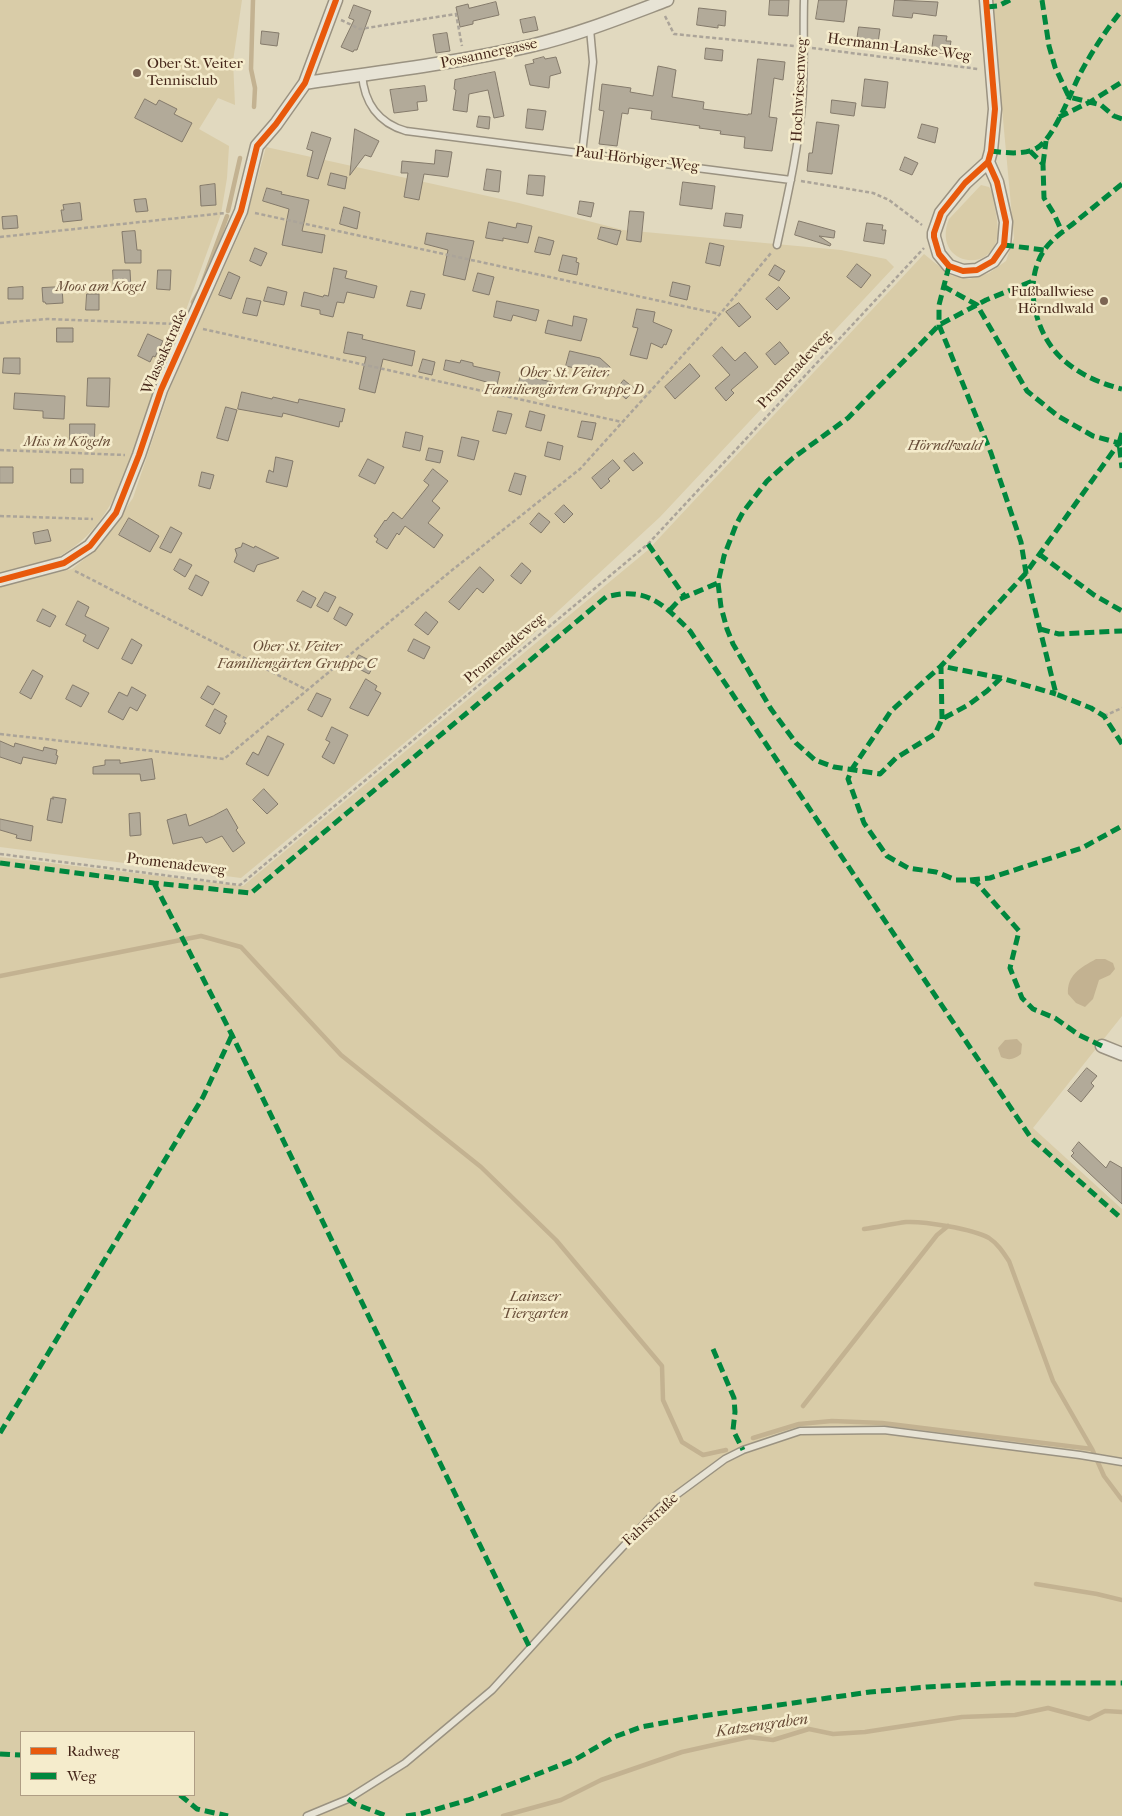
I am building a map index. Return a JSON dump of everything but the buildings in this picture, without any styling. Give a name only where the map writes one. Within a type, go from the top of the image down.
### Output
[{"type":"street","name":"Wlassakstraße","points":[[0,580],[64,563],[90,546],[112,519],[122,502],[140,455],[161,390],[242,211],[257,146],[276,124],[305,83],[336,0]]},
{"type":"street","points":[[986,0],[995,109],[991,151],[988,162],[965,183],[941,213],[934,235],[939,254],[949,266],[963,271],[977,270],[994,261],[1004,245],[1006,222],[997,182],[988,162]]},
{"type":"street","name":"Possannergasse","points":[[305,83],[426,67],[531,46],[590,29],[663,2]]},
{"type":"street","points":[[1102,1046],[1122,1054]]},
{"type":"lane","name":"Hochwiesenweg","points":[[777,245],[796,153],[802,102],[804,0]]},
{"type":"lane","points":[[582,153],[593,62],[590,29]]},
{"type":"lane","name":"Paul-Hörbiger-Weg","points":[[362,74],[369,104],[382,119],[398,128],[791,180]]},
{"type":"lane","name":"Fahrstraße","points":[[307,1816],[348,1799],[405,1763],[492,1690],[660,1507],[725,1459],[743,1450],[800,1431],[884,1430],[1105,1458],[1122,1462]]},
{"type":"path","points":[[331,15],[360,29],[456,14],[465,59]]},
{"type":"path","points":[[791,180],[873,193],[889,200],[934,235]]},
{"type":"path","points":[[0,237],[249,211],[720,314]]},
{"type":"path","points":[[0,734],[224,759],[490,540],[580,470],[720,314],[777,245]]},
{"type":"path","points":[[0,323],[47,319],[190,326],[622,422]]},
{"type":"path","points":[[0,450],[140,455]]},
{"type":"path","points":[[0,516],[112,519]]},
{"type":"path","points":[[64,563],[307,690]]},
{"type":"path","points":[[1104,716],[1122,708]]},
{"type":"green space","points":[[0,0],[242,0],[233,61],[235,105],[218,98],[199,129],[229,146],[227,178],[221,214],[131,461],[110,506],[92,531],[80,542],[52,560],[0,573]]},
{"type":"green space","name":"Lainzer Tiergarten","points":[[992,0],[1122,0],[1122,1016],[1033,1128],[1122,1209],[1122,1816],[0,1816],[0,857],[243,886],[648,550],[924,254],[950,275],[969,279],[989,273],[1006,261],[1014,238]]},
{"type":"green space","points":[[266,147],[519,203],[623,230],[841,250],[886,259],[894,267],[660,517],[506,659],[241,878],[0,847],[0,586],[72,569],[98,548],[133,498],[170,388],[246,219]]},
{"type":"green space","points":[[981,185],[989,187],[992,192],[997,224],[996,242],[990,252],[982,258],[962,259],[948,245],[946,233],[949,219]]},
{"type":"shaded area","points":[[1096,959],[1105,959],[1113,963],[1115,969],[1110,975],[1099,980],[1093,999],[1085,1007],[1076,1003],[1068,994],[1068,987],[1076,973]]},
{"type":"shaded area","points":[[1017,1039],[1022,1044],[1021,1054],[1012,1059],[1001,1057],[998,1048],[1005,1040]]},
{"type":"waterway","points":[[253,0],[251,69],[255,88],[254,107]]},
{"type":"waterway","points":[[228,211],[240,158]]},
{"type":"waterway","points":[[193,302],[200,290],[227,216]]},
{"type":"waterway","points":[[0,976],[201,936],[241,947],[341,1055],[481,1167],[556,1240],[662,1366],[663,1400],[682,1442],[703,1455],[726,1450]]},
{"type":"waterway","points":[[864,1229],[906,1222],[936,1224],[982,1235],[998,1246],[1009,1261],[1053,1381],[1092,1449],[1104,1476],[1122,1500]]},
{"type":"waterway","points":[[803,1406],[937,1235],[948,1226]]},
{"type":"waterway","points":[[753,1438],[799,1424],[832,1421],[882,1423],[1092,1449]]},
{"type":"waterway","points":[[1036,1584],[1122,1600]]},
{"type":"waterway","name":"Katzengraben","points":[[503,1816],[561,1800],[601,1780],[682,1752],[749,1737],[773,1740],[809,1729],[833,1734],[865,1732],[962,1717],[1015,1715],[1048,1708],[1089,1719],[1105,1711],[1122,1712]]},
{"type":"marked path","points":[[987,7],[998,6],[1010,0]]},
{"type":"marked path","points":[[1042,0],[1049,46],[1055,67],[1069,97],[1101,105],[1114,116],[1122,119]]},
{"type":"marked path","points":[[991,151],[1021,153],[1037,148],[1044,142],[1062,113],[1090,56],[1122,10]]},
{"type":"marked path","points":[[1059,117],[1090,102],[1122,82]]},
{"type":"marked path","points":[[1043,164],[1046,141]]},
{"type":"marked path","points":[[1030,151],[1043,164],[1044,198],[1062,232]]},
{"type":"marked path","points":[[1122,184],[1049,244],[1037,266],[1033,296],[1040,326],[1056,353],[1073,368],[1086,376],[1122,389]]},
{"type":"marked path","points":[[1004,245],[1044,250]]},
{"type":"marked path","points":[[949,266],[939,305],[939,325],[991,453],[1021,542],[1026,573],[1056,694],[1091,708],[1104,716],[1122,744]]},
{"type":"marked path","points":[[1001,678],[968,705],[942,719],[935,734],[896,758],[880,774],[834,767],[815,760],[796,743],[771,709],[733,644],[721,607],[718,583],[724,556],[736,525],[743,512],[767,481],[793,458],[848,418],[939,325],[986,300],[1033,281]]},
{"type":"marked path","points":[[943,286],[977,305],[1027,391],[1058,416],[1093,436],[1119,443]]},
{"type":"marked path","points":[[1122,433],[1119,443],[1122,468]]},
{"type":"marked path","points":[[1102,1046],[1079,1035],[1055,1018],[1033,1009],[1022,998],[1010,968],[1019,931],[976,882],[956,880],[936,872],[908,868],[887,856],[864,823],[848,779],[852,769],[891,711],[941,666],[1026,573],[1119,443],[1122,444]]},
{"type":"marked path","points":[[648,544],[685,597]]},
{"type":"marked path","points":[[1039,554],[1094,595],[1122,611]]},
{"type":"marked path","points":[[670,610],[680,599],[718,583]]},
{"type":"marked path","points":[[0,863],[154,883],[251,893],[606,597],[620,594],[643,596],[662,605],[690,631],[1031,1138],[1122,1219]]},
{"type":"marked path","points":[[1040,629],[1059,634],[1122,631]]},
{"type":"marked path","points":[[942,719],[941,666],[1001,678],[1056,694]]},
{"type":"marked path","points":[[970,880],[990,878],[1082,848],[1122,826]]},
{"type":"marked path","points":[[154,883],[232,1035],[530,1648]]},
{"type":"marked path","points":[[0,1433],[203,1097],[232,1035]]},
{"type":"marked path","points":[[713,1349],[734,1398],[733,1430],[743,1450]]},
{"type":"marked path","points":[[406,1816],[420,1814],[468,1800],[517,1782],[576,1759],[614,1737],[641,1727],[695,1717],[870,1692],[1007,1683],[1122,1683]]},
{"type":"marked path","points":[[0,1754],[20,1755]]},
{"type":"marked path","points":[[181,1796],[197,1809],[228,1816]]},
{"type":"marked path","points":[[348,1799],[355,1804],[387,1816]]},
{"type":"cycle path","points":[[0,580],[64,563],[90,546],[116,513],[139,455],[161,390],[241,211],[257,146],[276,124],[305,83],[336,0]]},
{"type":"cycle path","points":[[986,0],[995,109],[991,151],[988,162],[965,183],[941,213],[934,233],[939,254],[949,266],[963,271],[977,270],[993,261],[1004,245],[1006,222],[997,182],[988,162]]},
{"type":"place","name":"Ober St. Veiter Tennisclub","points":[[137,73]]},
{"type":"place","name":"Fußballwiese Hörndlwald","points":[[1104,301]]},
{"type":"park label","name":"Moos am Kogel","points":[[100,287]]},
{"type":"park label","name":"Ober St. Veiter Familiengärten Gruppe D","points":[[564,382]]},
{"type":"park label","name":"Miss in Kögeln","points":[[67,442]]},
{"type":"park label","name":"Hörndlwald","points":[[945,446]]},
{"type":"park label","name":"Ober St. Veiter Familiengärten Gruppe C","points":[[297,656]]}]
